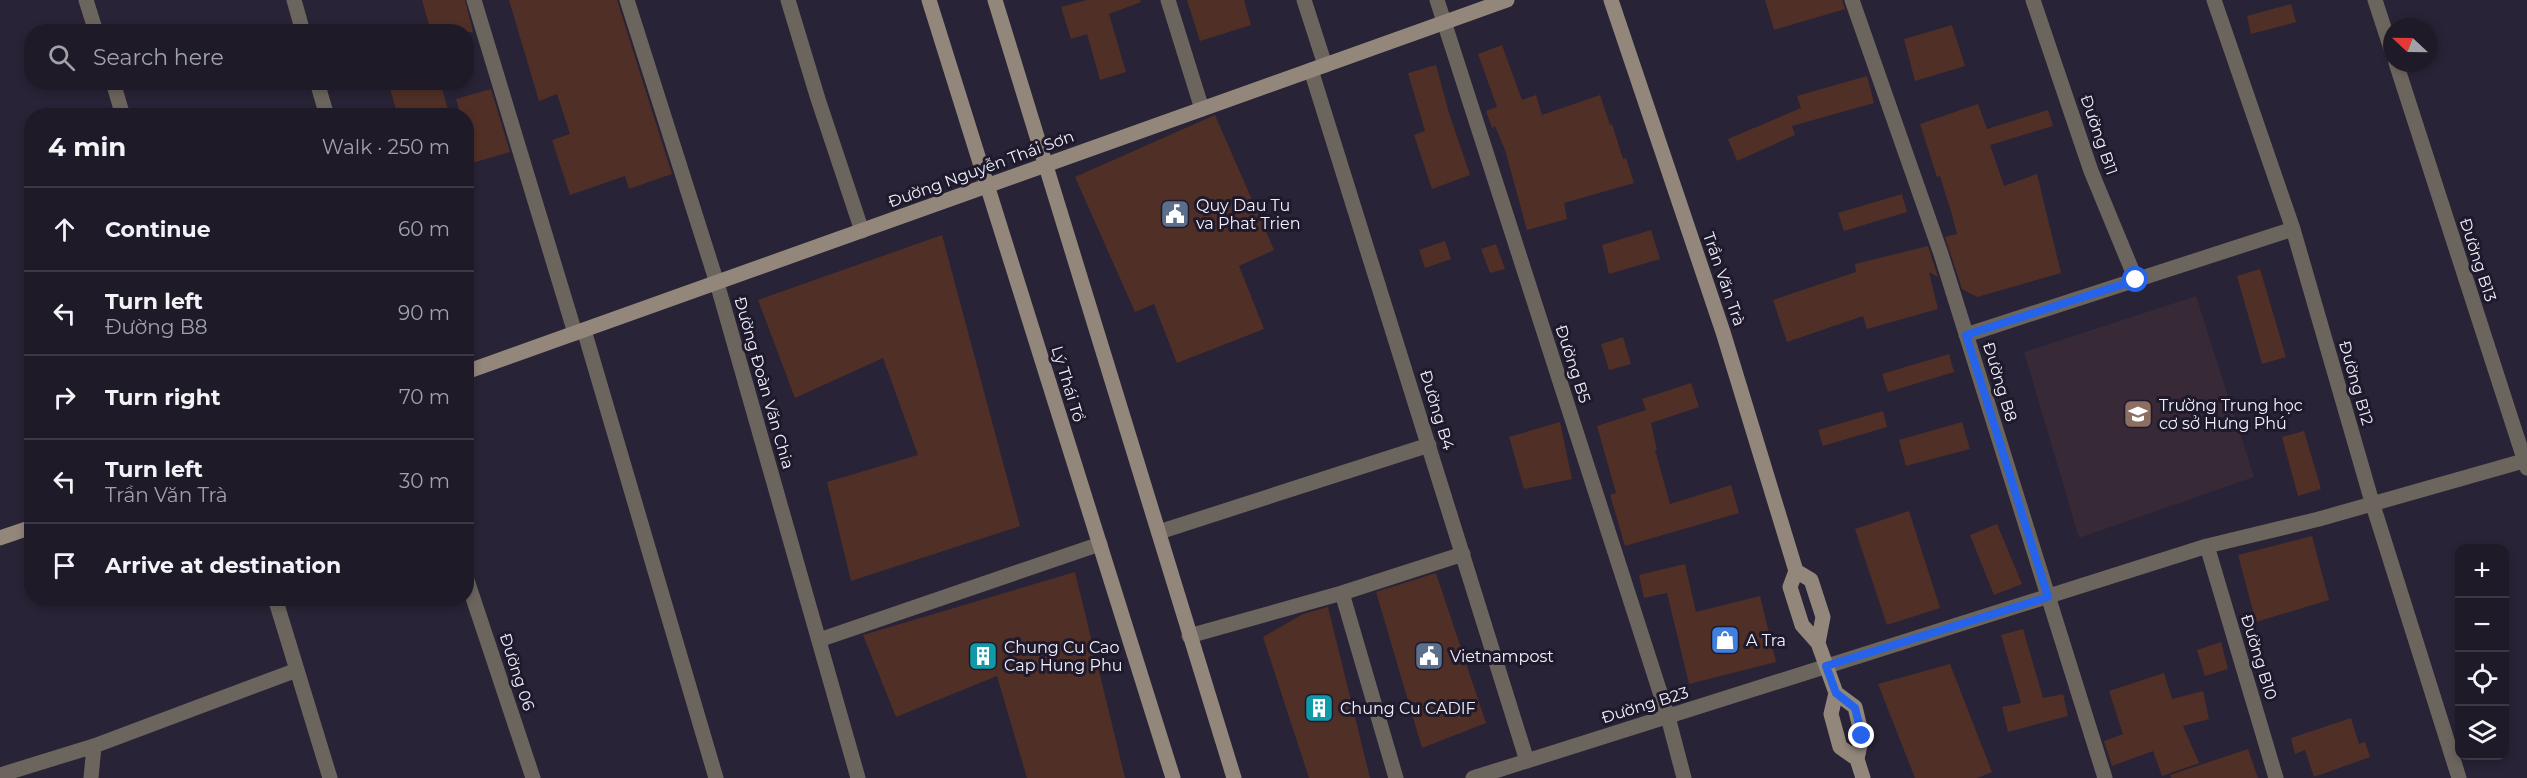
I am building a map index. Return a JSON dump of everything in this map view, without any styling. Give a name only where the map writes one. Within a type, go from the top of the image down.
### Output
[{"type":"street","points":[[86,0],[94,24]]},
{"type":"street","points":[[294,0],[301,24]]},
{"type":"street","points":[[474,0],[716,778]]},
{"type":"street","name":"Đường Đoàn Văn Chia","points":[[627,0],[717,283],[858,778]]},
{"type":"street","points":[[788,0],[862,231]]},
{"type":"street","name":"Lý Thái Tổ","points":[[929,0],[1173,778]]},
{"type":"street","points":[[995,0],[1234,778]]},
{"type":"street","points":[[1168,0],[1202,109]]},
{"type":"street","name":"Đường B4","points":[[1304,0],[1318,68],[1429,445],[1527,760]]},
{"type":"street","name":"Đường B5","points":[[1437,0],[1668,717],[1684,778]]},
{"type":"street","name":"Đường Nguyễn Thái Sơn","points":[[474,369],[1507,0]]},
{"type":"street","name":"Trần Văn Trà","points":[[1611,0],[1723,332],[1796,571],[1790,586],[1802,625],[1818,643]]},
{"type":"street","name":"Đường B8","points":[[1852,0],[1941,254],[2105,778]]},
{"type":"street","name":"Đường B11","points":[[2033,0],[2091,171],[2136,280]]},
{"type":"street","name":"Đường B12","points":[[2214,0],[2293,230],[2372,502],[2459,778]]},
{"type":"street","points":[[2375,0],[2383,24]]},
{"type":"street","name":"Đường B13","points":[[2399,72],[2526,463]]},
{"type":"street","points":[[115,90],[121,108]]},
{"type":"street","points":[[319,90],[325,108]]},
{"type":"street","points":[[1966,335],[2293,230]]},
{"type":"street","points":[[1159,532],[1429,445]]},
{"type":"street","name":"Đường B23","points":[[1473,778],[2207,546],[2319,519],[2372,502],[2526,463]]},
{"type":"street","points":[[0,538],[24,530]]},
{"type":"street","points":[[819,640],[1100,544]]},
{"type":"street","name":"Đường B10","points":[[2207,546],[2276,778]]},
{"type":"street","points":[[1189,636],[1342,593],[1463,554]]},
{"type":"street","name":"Trần Văn Trà","points":[[1796,571],[1811,580],[1823,617],[1818,643]]},
{"type":"street","points":[[1342,593],[1396,778]]},
{"type":"street","name":"Đường 06","points":[[474,601],[533,778]]},
{"type":"street","points":[[277,606],[330,778]]},
{"type":"street","points":[[1818,643],[1836,693],[1855,708],[1862,736],[1857,759],[1863,778]]},
{"type":"street","points":[[0,775],[94,746],[297,670]]},
{"type":"street","points":[[1836,693],[1831,714],[1840,747],[1857,759]]},
{"type":"street","points":[[91,778],[94,746]]},
{"type":"shaded area","name":"Trường Trung học cơ sở Hưng Phú","points":[[2196,296],[2254,477],[2079,538],[2024,352]]},
{"type":"building","points":[[422,0],[465,0],[471,24],[429,24]]},
{"type":"building","points":[[509,0],[617,0],[672,174],[629,189],[625,176],[570,195],[552,140],[570,134],[557,94],[539,101]]},
{"type":"building","points":[[1087,0],[1140,0],[1141,2],[1109,14],[1126,72],[1100,80],[1087,34],[1071,39],[1061,7]]},
{"type":"building","points":[[1187,0],[1244,0],[1251,25],[1200,41]]},
{"type":"building","points":[[1765,0],[1842,0],[1845,9],[1774,30]]},
{"type":"building","points":[[2291,4],[2296,22],[2251,34],[2247,16]]},
{"type":"building","points":[[1952,25],[1965,66],[1915,81],[1904,39]]},
{"type":"building","points":[[1502,45],[1522,100],[1536,95],[1542,115],[1600,95],[1634,183],[1564,203],[1567,219],[1527,230],[1505,150],[1495,126],[1492,128],[1486,111],[1497,107],[1478,54]]},
{"type":"building","points":[[1436,65],[1470,175],[1432,189],[1414,135],[1425,131],[1408,73]]},
{"type":"building","points":[[1867,76],[1874,103],[1792,126],[1795,135],[1737,161],[1728,139],[1801,108],[1797,96]]},
{"type":"building","points":[[491,89],[510,152],[474,162],[474,108],[459,108],[456,99]]},
{"type":"building","points":[[390,90],[442,90],[448,108],[396,108]]},
{"type":"building","points":[[1978,104],[1987,129],[2048,110],[2053,126],[1990,145],[2004,186],[2037,174],[2061,273],[1977,297],[1962,289],[1945,237],[1957,234],[1940,176],[1937,177],[1920,124]]},
{"type":"building","name":"Quy Dau Tu va Phat Trien","points":[[1215,115],[1274,250],[1239,266],[1264,329],[1177,363],[1154,304],[1135,312],[1075,177]]},
{"type":"building","points":[[1902,194],[1907,212],[1844,231],[1838,213]]},
{"type":"building","points":[[1651,230],[1660,259],[1609,274],[1602,245]]},
{"type":"building","points":[[942,235],[1020,526],[851,581],[827,482],[918,455],[883,358],[795,398],[758,300]]},
{"type":"building","points":[[1445,241],[1451,259],[1425,268],[1419,250]]},
{"type":"building","points":[[1496,244],[1505,269],[1490,273],[1481,249]]},
{"type":"building","points":[[1928,246],[1938,277],[1929,272],[1938,309],[1867,329],[1863,316],[1787,342],[1773,300],[1856,272],[1855,264]]},
{"type":"building","points":[[2260,269],[2286,357],[2262,364],[2237,276]]},
{"type":"building","points":[[1623,337],[1631,364],[1609,370],[1601,344]]},
{"type":"building","points":[[1949,354],[1954,372],[1888,392],[1882,374]]},
{"type":"building","points":[[1691,383],[1699,407],[1651,423],[1657,450],[1655,450],[1670,504],[1731,485],[1739,513],[1625,546],[1610,495],[1616,493],[1597,426],[1646,410],[1642,399]]},
{"type":"building","points":[[1883,411],[1887,427],[1823,446],[1818,430]]},
{"type":"building","points":[[1560,422],[1572,479],[1524,489],[1509,437]]},
{"type":"building","points":[[1962,422],[1970,449],[1906,466],[1899,440]]},
{"type":"building","points":[[2304,431],[2321,489],[2298,496],[2282,437]]},
{"type":"building","points":[[1909,511],[1940,608],[1887,625],[1855,529]]},
{"type":"building","points":[[1997,524],[2022,584],[1994,595],[1970,535]]},
{"type":"building","points":[[2312,536],[2329,600],[2256,622],[2238,555]]},
{"type":"building","name":"A Tra","points":[[1685,564],[1696,612],[1760,596],[1776,662],[1689,684],[1667,593],[1644,598],[1639,575]]},
{"type":"building","name":"Chung Cu Cao Cap Hung Phu","points":[[1075,572],[1125,778],[1027,778],[997,676],[896,717],[863,635]]},
{"type":"building","name":"Vietnampost","points":[[1436,573],[1486,723],[1422,748],[1376,592]]},
{"type":"building","name":"Chung Cu CADIF","points":[[1328,607],[1370,778],[1309,778],[1263,637],[1303,614]]},
{"type":"building","points":[[2023,629],[2043,698],[2063,694],[2068,716],[2008,732],[2002,707],[2021,703],[2001,635]]},
{"type":"building","points":[[2221,642],[2228,669],[2205,676],[2197,650]]},
{"type":"building","points":[[1950,664],[1992,772],[1977,778],[1915,778],[1878,684]]},
{"type":"building","points":[[2164,673],[2172,699],[2203,691],[2209,719],[2183,726],[2199,763],[2162,776],[2153,751],[2112,766],[2104,741],[2123,734],[2109,691]]},
{"type":"building","points":[[2351,718],[2359,744],[2365,742],[2370,757],[2314,777],[2305,750],[2295,754],[2291,738]]},
{"type":"building","points":[[2248,749],[2258,778],[2171,778],[2170,775]]},
{"type":"place","name":"Quy Dau Tu va Phat Trien","points":[[1175,214]]},
{"type":"place","name":"Trường Trung học cơ sở Hưng Phú","points":[[2138,414]]},
{"type":"place","name":"A Tra","points":[[1725,640]]},
{"type":"place","name":"Chung Cu Cao Cap Hung Phu","points":[[983,656]]},
{"type":"place","name":"Vietnampost","points":[[1429,656]]},
{"type":"place","name":"Chung Cu CADIF","points":[[1319,708]]},
{"type":"route","points":[[1862,736],[1855,708],[1836,693],[1826,666],[2048,597],[1966,335],[2136,280]]}]
